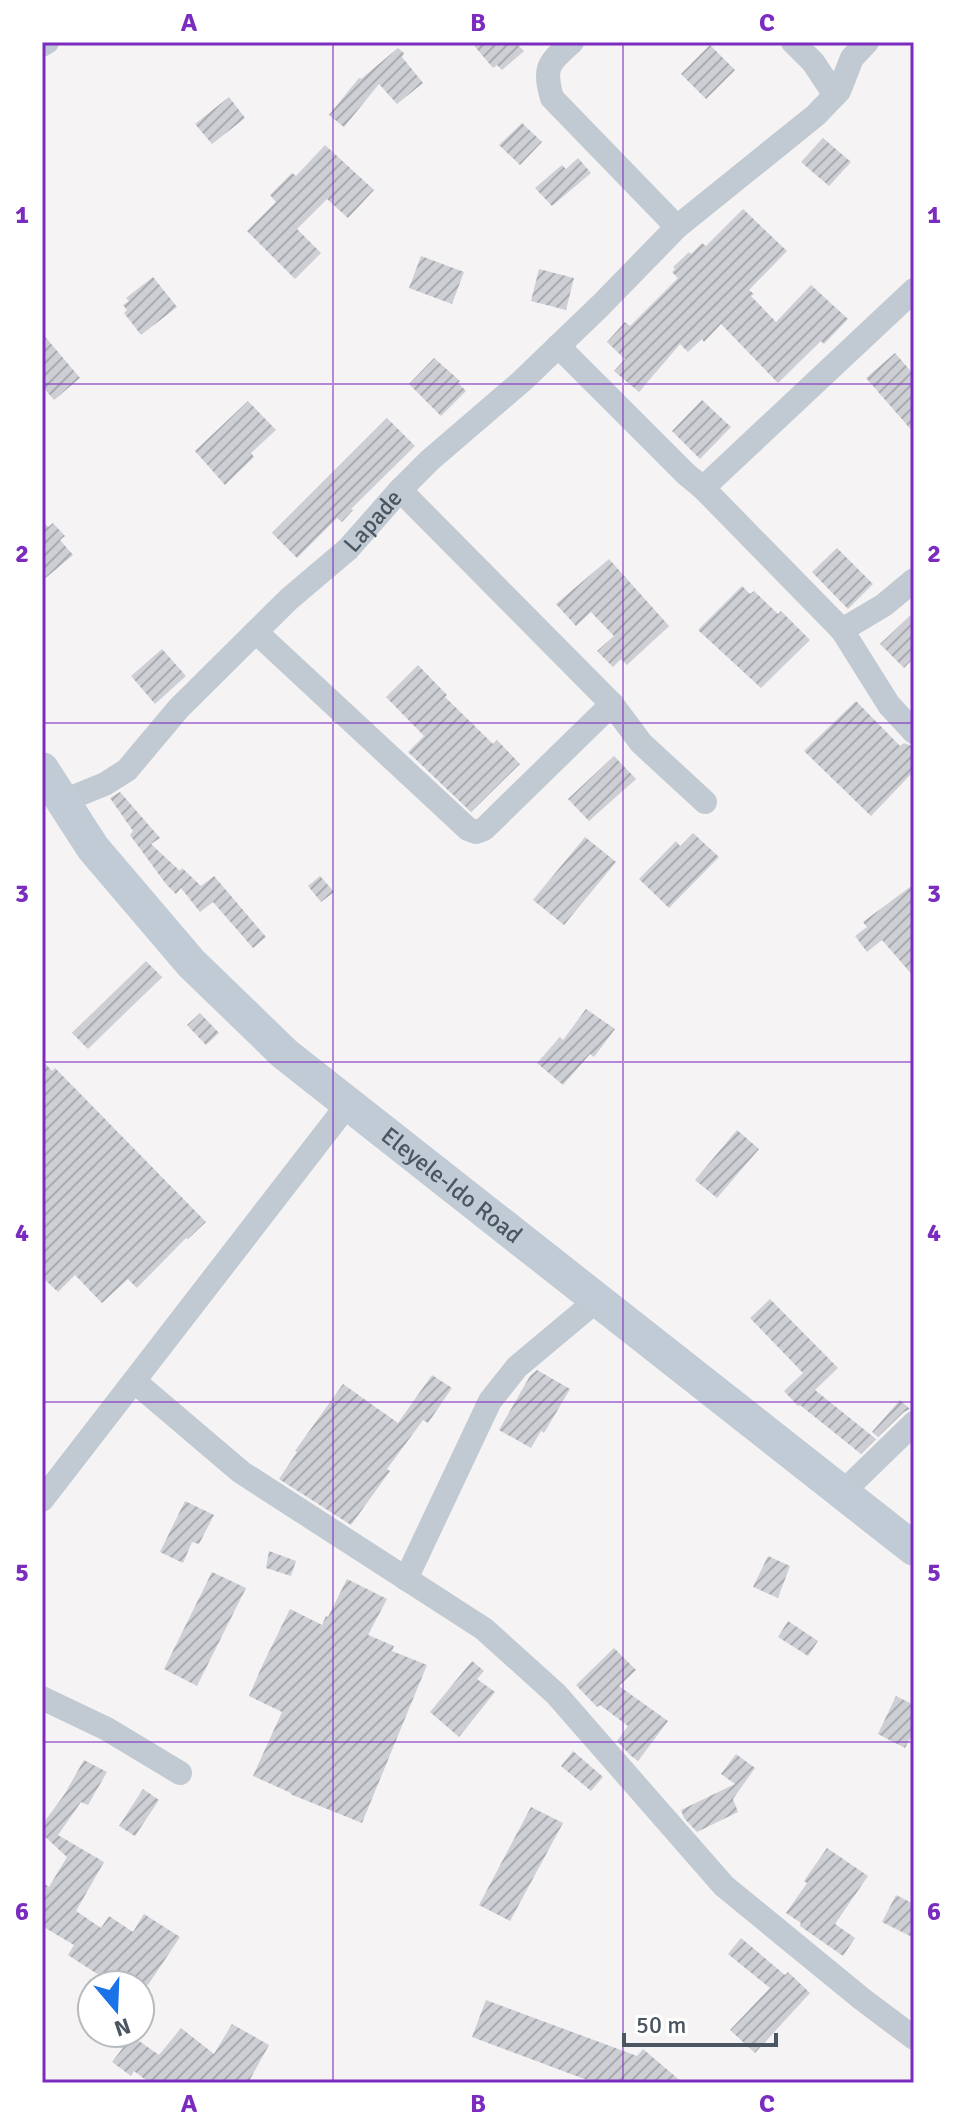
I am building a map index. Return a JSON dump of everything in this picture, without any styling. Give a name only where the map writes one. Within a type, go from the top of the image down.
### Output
[{"type":"main road","name":"Eleyele-Ido Road","points":[[42,769],[93,848],[191,963],[285,1054],[914,1549]]},
{"type":"street","points":[[572,42],[552,60],[546,78],[552,98],[677,227]]},
{"type":"street","points":[[793,42],[813,62],[835,95],[852,58],[867,42]]},
{"type":"street","name":"Lapade","points":[[63,801],[105,784],[127,770],[179,708],[289,599],[348,549],[430,460],[522,381],[677,227],[816,115],[835,95]]},
{"type":"street","points":[[703,488],[914,290]]},
{"type":"street","points":[[558,346],[842,630],[889,705],[914,732]]},
{"type":"street","points":[[400,490],[612,704],[641,743],[705,802]]},
{"type":"street","points":[[842,630],[884,605],[914,580]]},
{"type":"street","points":[[256,632],[468,829],[476,832],[484,829],[612,704]]},
{"type":"street","points":[[42,1500],[348,1104]]},
{"type":"street","points":[[406,1579],[490,1401],[517,1367],[597,1300]]},
{"type":"street","points":[[134,1381],[241,1472],[495,1638],[556,1694],[724,1886],[914,2038]]},
{"type":"street","points":[[843,1492],[914,1423]]},
{"type":"street","points":[[42,1698],[107,1729],[180,1773]]},
{"type":"building","points":[[471,42],[515,42],[524,51],[502,70],[497,65],[493,68]]},
{"type":"building","points":[[710,45],[735,70],[706,99],[681,74]]},
{"type":"building","points":[[398,48],[423,83],[397,104],[379,84],[344,127],[329,115],[359,78]]},
{"type":"building","points":[[229,97],[245,118],[212,144],[195,124]]},
{"type":"building","points":[[522,123],[542,142],[520,165],[499,145]]},
{"type":"building","points":[[823,138],[851,162],[829,186],[801,162]]},
{"type":"building","points":[[325,145],[374,190],[348,218],[327,199],[297,229],[321,253],[295,279],[247,231],[276,202],[270,195],[292,173],[296,176]]},
{"type":"building","points":[[578,158],[591,173],[552,206],[535,188],[562,165],[566,169]]},
{"type":"building","points":[[743,209],[787,251],[749,290],[754,294],[751,296],[776,322],[811,285],[848,319],[778,383],[721,324],[704,342],[702,339],[688,352],[680,344],[639,392],[614,371],[625,359],[607,342],[625,322],[630,326],[678,278],[672,272],[673,267],[702,243],[706,246]]},
{"type":"building","points":[[421,256],[464,272],[452,304],[409,288]]},
{"type":"building","points":[[539,269],[574,278],[566,310],[531,301]]},
{"type":"building","points":[[153,277],[177,307],[141,335],[124,313],[127,310],[123,305],[129,301],[126,298]]},
{"type":"building","points":[[42,333],[80,378],[54,400],[42,386]]},
{"type":"building","points":[[895,353],[914,375],[914,433],[866,378]]},
{"type":"building","points":[[434,358],[460,381],[458,383],[466,391],[441,416],[409,384]]},
{"type":"building","points":[[702,400],[731,427],[700,459],[672,431]]},
{"type":"building","points":[[248,401],[276,430],[251,453],[254,457],[225,485],[195,451]]},
{"type":"building","points":[[387,418],[415,446],[351,509],[342,522],[337,518],[297,558],[272,533]]},
{"type":"building","points":[[42,520],[48,527],[53,523],[65,536],[60,540],[73,555],[42,581]]},
{"type":"building","points":[[837,548],[873,584],[848,609],[812,572]]},
{"type":"building","points":[[609,559],[669,626],[627,665],[621,659],[613,667],[597,651],[614,636],[591,612],[576,626],[556,604]]},
{"type":"building","points":[[742,586],[750,594],[754,591],[778,614],[781,611],[810,640],[761,688],[698,630]]},
{"type":"building","points":[[914,612],[914,658],[904,668],[880,644]]},
{"type":"building","points":[[162,649],[186,676],[155,704],[131,676]]},
{"type":"building","points":[[418,665],[447,695],[445,697],[493,744],[497,740],[520,764],[471,812],[408,752],[424,736],[386,697]]},
{"type":"building","points":[[856,701],[900,746],[904,743],[914,747],[914,771],[871,816],[804,751]]},
{"type":"building","points":[[614,756],[636,779],[589,821],[568,799]]},
{"type":"building","points":[[120,792],[160,838],[151,844],[201,886],[214,876],[266,937],[253,948],[213,902],[200,912],[181,888],[176,894],[130,835],[133,831],[110,798]]},
{"type":"building","points":[[693,833],[719,857],[669,908],[639,879],[676,841],[680,846]]},
{"type":"building","points":[[585,837],[616,862],[564,925],[533,900]]},
{"type":"building","points":[[320,876],[334,892],[321,902],[308,886]]},
{"type":"building","points":[[914,884],[914,977],[882,940],[867,952],[855,936],[867,927],[863,922]]},
{"type":"building","points":[[146,961],[162,977],[88,1049],[72,1033]]},
{"type":"building","points":[[586,1009],[615,1029],[594,1057],[590,1054],[563,1085],[537,1063],[560,1037],[563,1040]]},
{"type":"building","points":[[200,1013],[219,1033],[206,1045],[187,1025]]},
{"type":"building","points":[[42,1060],[52,1071],[55,1068],[206,1222],[137,1288],[128,1279],[102,1303],[75,1275],[58,1292],[42,1277]]},
{"type":"building","points":[[737,1130],[759,1149],[717,1198],[695,1180]]},
{"type":"building","points":[[770,1299],[838,1368],[815,1390],[876,1439],[861,1454],[798,1406],[784,1391],[803,1373],[750,1318]]},
{"type":"building","points":[[537,1370],[570,1389],[544,1433],[541,1431],[531,1448],[499,1430],[530,1376]]},
{"type":"building","points":[[432,1375],[452,1388],[428,1423],[423,1420],[351,1525],[279,1479],[343,1384],[398,1423]]},
{"type":"building","points":[[900,1400],[910,1409],[878,1437],[872,1432]]},
{"type":"building","points":[[185,1501],[214,1515],[199,1544],[192,1542],[183,1563],[160,1552]]},
{"type":"building","points":[[269,1551],[296,1561],[291,1576],[266,1568]]},
{"type":"building","points":[[768,1556],[790,1566],[778,1598],[753,1587]]},
{"type":"building","points":[[212,1572],[246,1588],[197,1686],[164,1669]]},
{"type":"building","points":[[347,1579],[387,1599],[368,1635],[394,1646],[392,1651],[427,1665],[362,1823],[253,1776],[282,1712],[249,1696],[263,1664],[290,1609],[322,1625]]},
{"type":"building","points":[[788,1621],[818,1641],[808,1656],[778,1637]]},
{"type":"building","points":[[614,1648],[636,1670],[619,1686],[668,1721],[638,1761],[617,1741],[628,1726],[600,1705],[597,1707],[576,1685]]},
{"type":"building","points":[[472,1661],[484,1671],[477,1679],[495,1692],[459,1737],[430,1712]]},
{"type":"building","points":[[896,1696],[914,1705],[914,1731],[905,1748],[878,1734]]},
{"type":"building","points":[[573,1751],[603,1777],[591,1791],[561,1766]]},
{"type":"building","points":[[736,1754],[755,1768],[733,1799],[738,1812],[697,1832],[681,1810],[735,1784],[721,1774]]},
{"type":"building","points":[[84,1760],[107,1772],[88,1805],[81,1802],[58,1835],[104,1862],[76,1911],[101,1928],[109,1916],[133,1932],[144,1914],[180,1937],[156,1973],[156,1969],[90,1969],[68,1955],[74,1945],[42,1926],[42,1882],[49,1887],[67,1857],[42,1834],[42,1825]]},
{"type":"building","points":[[143,1789],[159,1800],[135,1836],[119,1826]]},
{"type":"building","points":[[531,1807],[563,1823],[510,1921],[479,1905]]},
{"type":"building","points":[[827,1848],[868,1876],[835,1924],[855,1938],[843,1956],[786,1913]]},
{"type":"building","points":[[896,1895],[914,1904],[914,1938],[882,1922]]},
{"type":"building","points":[[741,1938],[785,1975],[788,1972],[810,1993],[755,2053],[730,2030],[770,1988],[728,1954]]},
{"type":"building","points":[[486,2000],[637,2056],[643,2049],[683,2083],[595,2083],[472,2037]]},
{"type":"building","points":[[232,2024],[269,2045],[248,2083],[150,2083],[134,2071],[131,2076],[112,2062],[122,2049],[150,2049],[159,2055],[181,2028],[214,2054]]}]
